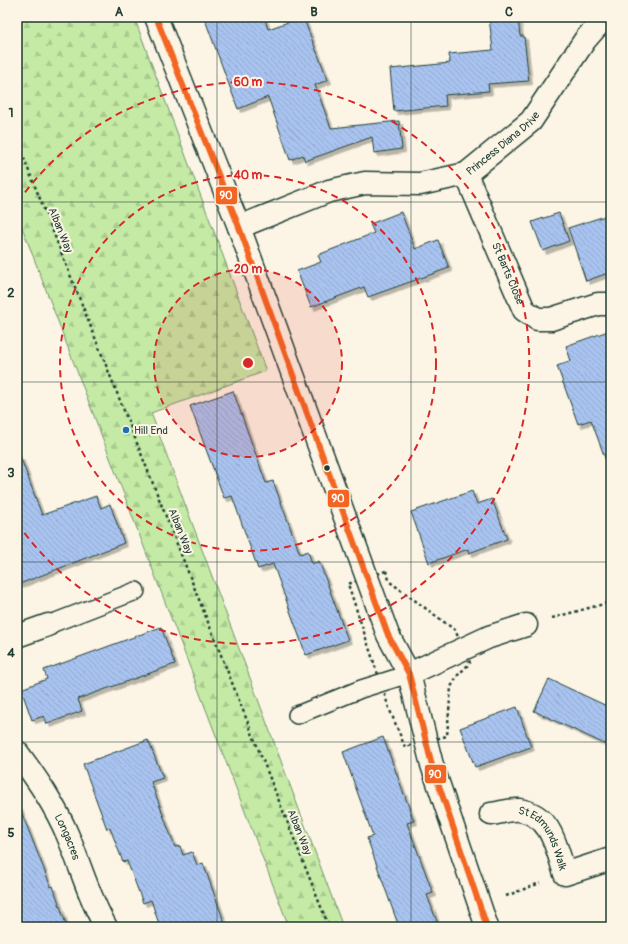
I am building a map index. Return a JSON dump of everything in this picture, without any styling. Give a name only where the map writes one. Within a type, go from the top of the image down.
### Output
[{"type":"street","points":[[156,17],[239,226],[388,635],[409,674],[432,765],[487,927]]},
{"type":"street","name":"Princess Diana Drive","points":[[239,226],[329,191],[364,184],[420,184],[466,174],[530,121],[585,40],[605,17]]},
{"type":"street","name":"St Barts Close","points":[[466,174],[524,310],[537,319],[551,319],[598,304],[611,304]]},
{"type":"street","points":[[17,636],[48,625]]},
{"type":"street","points":[[409,674],[489,637],[526,625]]},
{"type":"street","name":"Longacres","points":[[17,752],[38,779],[55,809],[68,837],[86,887],[106,927]]},
{"type":"street","name":"St Edmunds Walk","points":[[491,814],[518,810],[536,816],[550,829],[565,874],[611,859]]},
{"type":"lane","points":[[48,625],[136,591]]},
{"type":"lane","points":[[298,715],[361,689],[409,674]]},
{"type":"path","name":"Alban Way","points":[[17,141],[329,927]]},
{"type":"path","points":[[526,625],[611,602]]},
{"type":"path","points":[[500,899],[565,874]]},
{"type":"green space","points":[[17,17],[134,17],[266,371],[151,413],[343,927],[289,927],[17,214]]},
{"type":"building","points":[[204,17],[264,17],[268,29],[303,17],[328,80],[315,85],[331,128],[399,121],[402,149],[374,153],[372,137],[305,161],[303,155],[290,160],[268,97],[238,109]]},
{"type":"building","points":[[518,17],[520,36],[524,36],[529,81],[488,84],[489,91],[445,95],[446,106],[394,111],[390,69],[450,63],[449,54],[493,50],[489,18]]},
{"type":"building","points":[[401,212],[415,249],[438,240],[449,268],[368,297],[364,287],[311,307],[297,271],[321,262],[318,255],[374,233],[370,224]]},
{"type":"building","points":[[559,213],[569,241],[543,251],[532,222]]},
{"type":"building","points":[[611,214],[611,272],[586,281],[568,228]]},
{"type":"building","points":[[611,330],[611,466],[608,466],[591,420],[578,424],[557,366],[571,361],[566,346]]},
{"type":"building","points":[[233,391],[266,483],[273,481],[300,554],[308,551],[312,564],[319,561],[348,640],[306,655],[273,564],[258,569],[232,496],[224,498],[190,406]]},
{"type":"building","points":[[20,456],[42,515],[96,496],[101,508],[110,504],[124,543],[17,585],[17,457]]},
{"type":"building","points":[[472,491],[477,504],[492,499],[507,539],[469,553],[468,549],[429,563],[411,512]]},
{"type":"building","points":[[161,627],[175,664],[78,699],[82,711],[47,724],[44,716],[32,720],[21,689],[47,679],[44,670]]},
{"type":"building","points":[[549,679],[611,708],[611,747],[534,711]]},
{"type":"building","points":[[517,707],[531,747],[475,767],[460,728]]},
{"type":"building","points":[[383,737],[414,821],[407,823],[433,893],[427,895],[439,927],[399,927],[367,838],[373,836],[343,752]]},
{"type":"building","points":[[148,740],[163,778],[151,782],[175,847],[180,846],[183,855],[192,852],[197,865],[203,863],[226,927],[160,927],[151,900],[143,903],[127,861],[123,862],[110,828],[107,829],[83,764]]},
{"type":"building","points":[[17,806],[19,806],[51,887],[53,886],[67,927],[17,927]]},
{"type":"transit line","name":"90","points":[[156,17],[239,227],[388,635],[409,674],[432,765],[487,927]]},
{"type":"place","name":"Hill End","points":[[126,430]]}]
